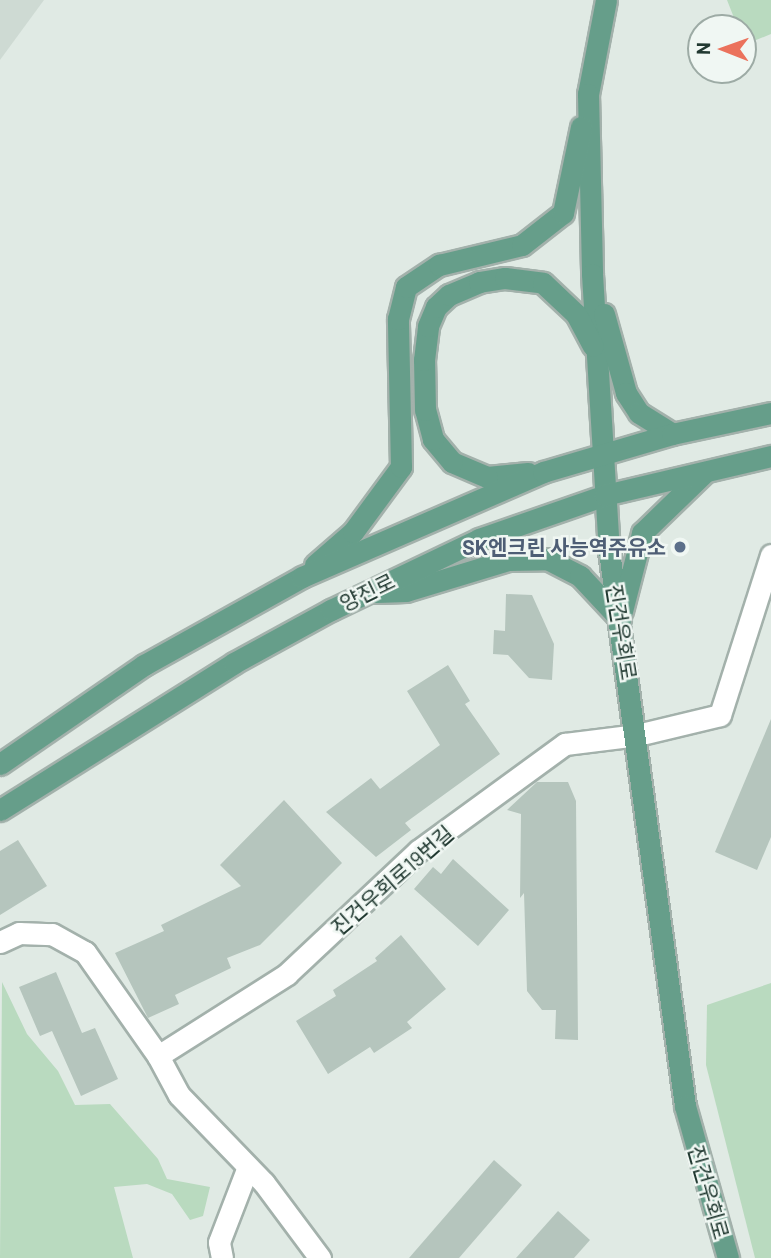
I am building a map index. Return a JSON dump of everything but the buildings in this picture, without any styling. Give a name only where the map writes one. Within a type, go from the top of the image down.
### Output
[{"type":"main road","name":"진건우회로","points":[[607,0],[588,94],[592,274],[605,495],[685,1105],[728,1258]]},
{"type":"main road","points":[[302,577],[353,532],[401,467],[398,319],[406,287],[439,265],[523,246],[562,212],[588,94]]},
{"type":"main road","points":[[592,274],[626,393],[639,413],[672,434]]},
{"type":"main road","points":[[543,472],[487,477],[453,462],[433,439],[425,410],[428,326],[449,295],[479,282],[505,278],[543,283],[576,314],[597,354]]},
{"type":"main road","name":"양진로","points":[[0,764],[145,665],[302,577],[543,472],[672,434],[771,413]]},
{"type":"main road","name":"양진로","points":[[0,810],[234,663],[367,592],[479,539],[605,495],[771,456]]},
{"type":"main road","points":[[620,619],[642,533],[706,472]]},
{"type":"main road","points":[[367,592],[406,591],[508,560],[547,559],[580,576],[620,619]]},
{"type":"street","name":"진건우회로19번길","points":[[158,1056],[287,974],[418,851],[565,744],[637,734],[720,715],[771,555]]},
{"type":"street","points":[[0,942],[19,933],[52,934],[85,952],[158,1056],[179,1095],[248,1167],[320,1258]]},
{"type":"street","points":[[222,1258],[219,1242],[248,1167]]},
{"type":"shaded area","points":[[0,0],[44,0],[0,60]]},
{"type":"green space","points":[[727,0],[771,0],[771,34],[757,40],[757,14],[732,14]]},
{"type":"green space","points":[[2,982],[27,1034],[58,1071],[75,1105],[110,1104],[158,1159],[167,1179],[210,1187],[203,1216],[190,1220],[172,1194],[147,1184],[114,1187],[133,1258],[0,1258]]},
{"type":"green space","points":[[771,983],[771,1258],[755,1258],[706,1065],[707,1005]]},
{"type":"place","name":"SK엔크린 사능역주유소","points":[[680,547]]}]
